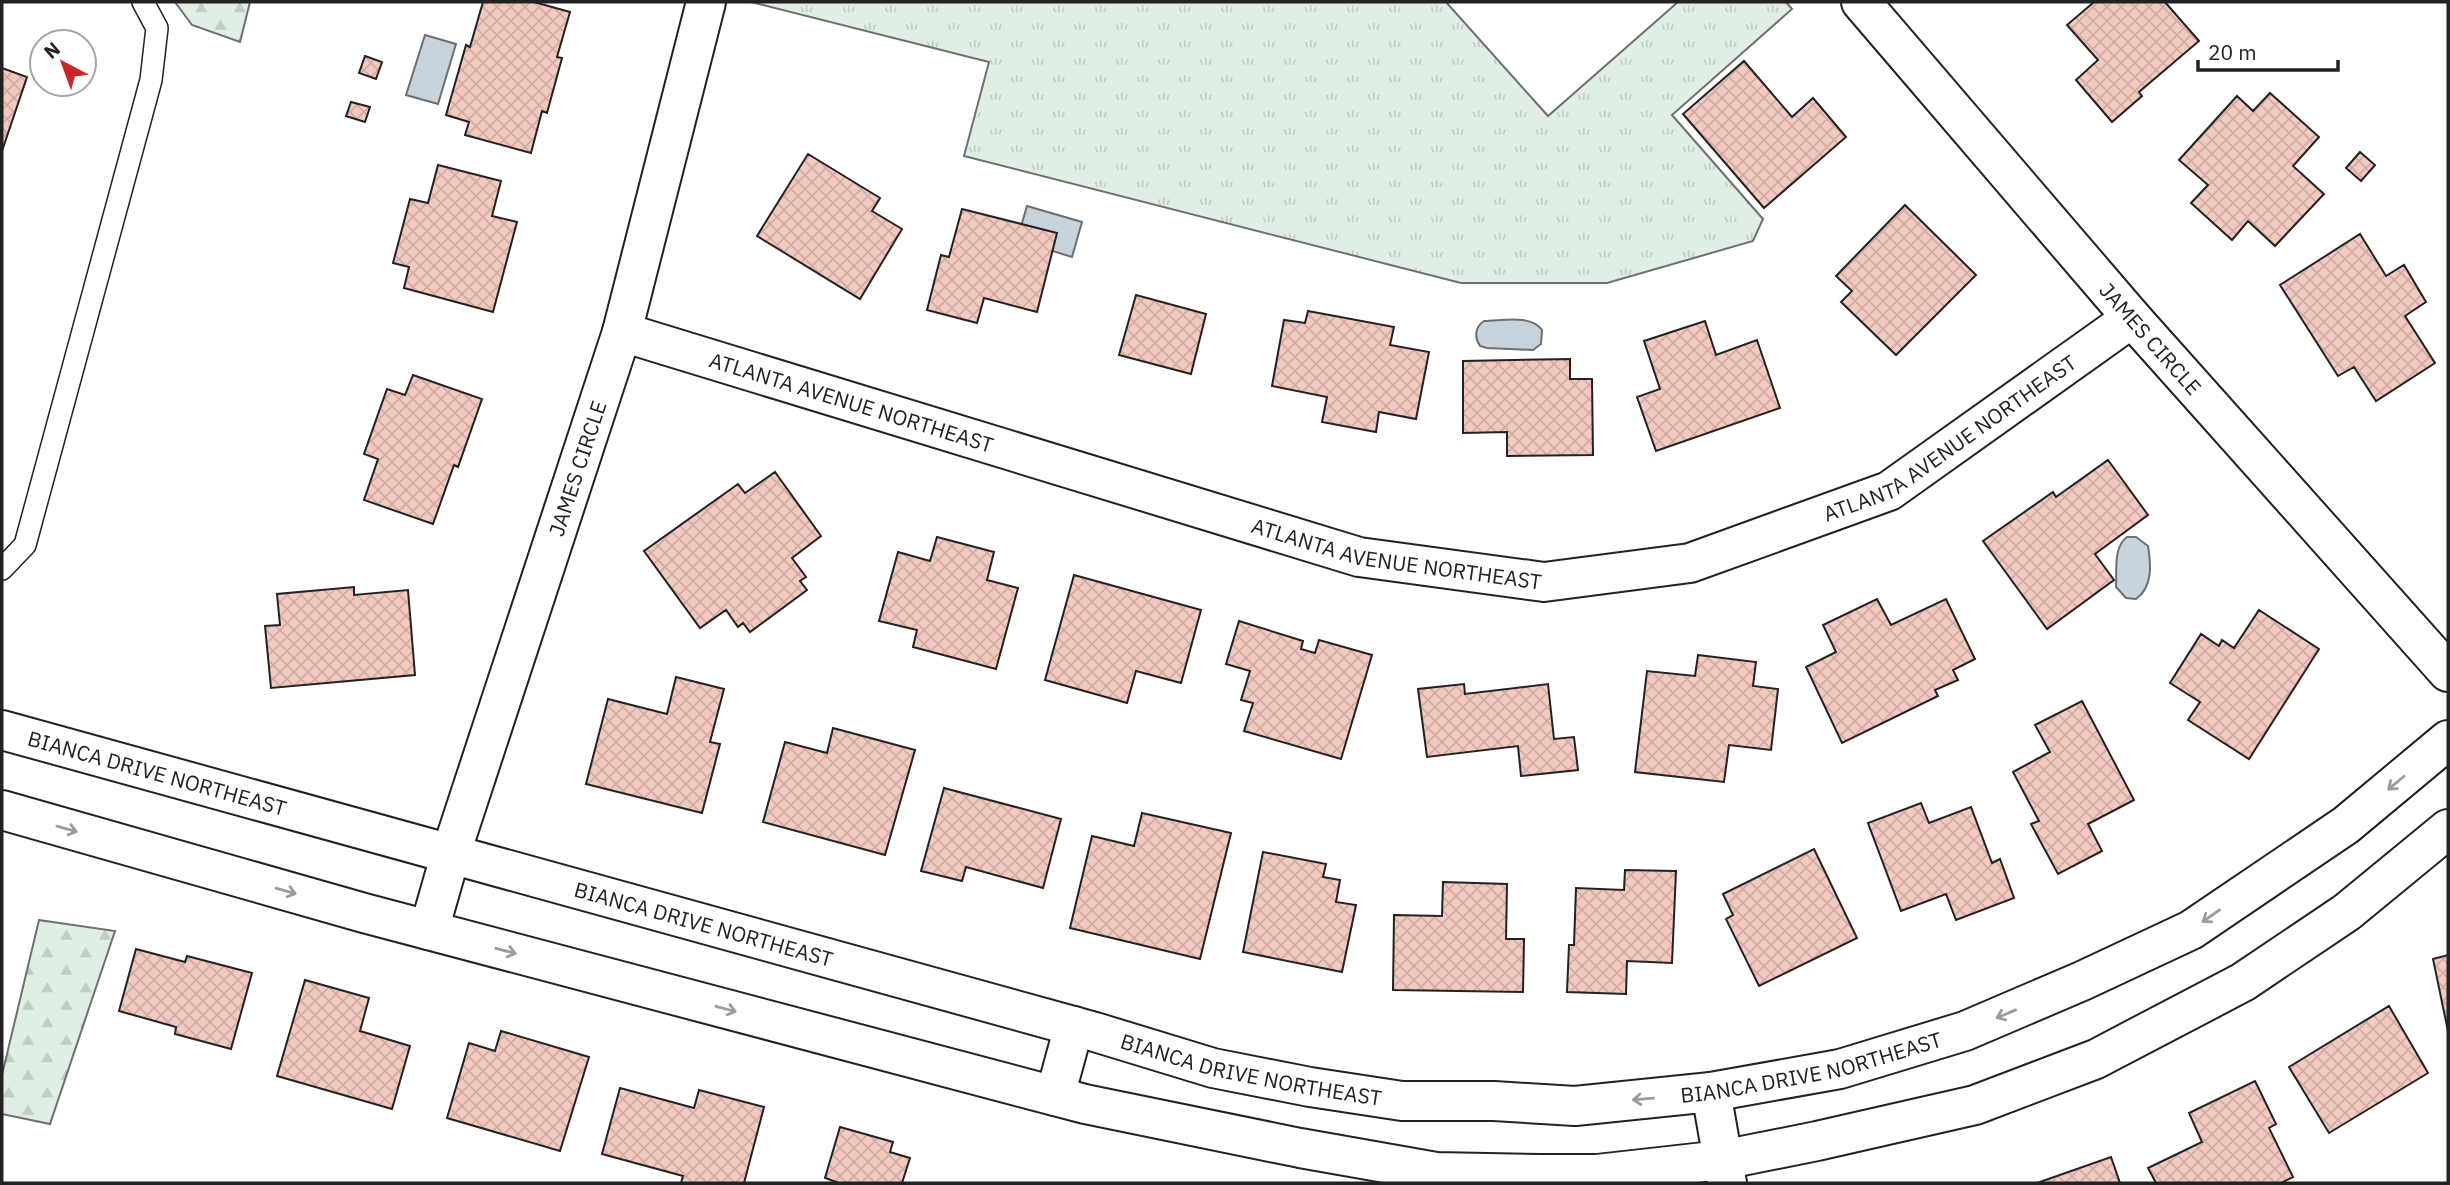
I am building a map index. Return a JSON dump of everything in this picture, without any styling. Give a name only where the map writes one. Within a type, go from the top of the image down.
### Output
[{"type":"street","name":"JAMES CIRCLE","points":[[429,930],[451,853],[622,332],[706,2]]},
{"type":"street","name":"JAMES CIRCLE","points":[[1861,2],[2132,318],[2448,672]]},
{"type":"street","name":"ATLANTA AVENUE NORTHEAST","points":[[622,332],[1359,557],[1544,582],[1690,563],[1889,491],[2132,318]]},
{"type":"street","name":"BIANCA DRIVE NORTHEAST","points":[[2,730],[1074,1026],[1213,1068],[1402,1101],[1494,1101],[1576,1105],[1711,1092],[1840,1069],[1965,1031],[2192,930],[2346,825],[2448,740]]},
{"type":"street","points":[[2,810],[429,930],[1055,1096],[1185,1126],[1436,1172],[1597,1174],[1725,1171],[1967,1108],[2095,1059],[2243,982],[2347,912],[2448,829]]},
{"type":"street","points":[[1055,1096],[1074,1026]]},
{"type":"street","points":[[1711,1092],[1725,1171]]},
{"type":"lane","points":[[2,569],[25,545],[151,80],[157,28],[143,2]]},
{"type":"green space","points":[[175,2],[250,2],[240,42],[192,25]]},
{"type":"green space","points":[[751,2],[1446,2],[1548,116],[1678,2],[1786,2],[1792,9],[1672,115],[1763,219],[1753,241],[1607,283],[1461,283],[964,156],[989,62]]},
{"type":"green space","points":[[39,920],[115,931],[50,1124],[2,1114],[2,1075]]},
{"type":"shaded area","points":[[425,35],[456,44],[438,104],[406,95]]},
{"type":"shaded area","points":[[1027,206],[1082,222],[1072,257],[1017,240]]},
{"type":"shaded area","points":[[1484,321],[1531,322],[1542,330],[1541,344],[1533,350],[1480,346],[1476,332]]},
{"type":"shaded area","points":[[2127,537],[2136,537],[2148,546],[2148,582],[2136,599],[2126,598],[2116,587],[2118,553]]},
{"type":"building","points":[[483,2],[534,2],[570,12],[557,57],[562,58],[547,113],[542,111],[531,153],[465,135],[469,122],[446,115],[466,45],[470,47]]},
{"type":"building","points":[[2094,2],[2165,2],[2199,41],[2139,92],[2142,96],[2112,122],[2076,80],[2098,60],[2067,25]]},
{"type":"building","points":[[365,56],[382,62],[376,79],[359,73]]},
{"type":"building","points":[[1744,61],[1792,117],[1813,98],[1846,137],[1764,208],[1683,114]]},
{"type":"building","points":[[2,68],[27,77],[2,151]]},
{"type":"building","points":[[2270,93],[2319,137],[2293,166],[2324,194],[2275,246],[2248,221],[2232,240],[2191,203],[2208,185],[2179,160],[2237,96],[2253,111]]},
{"type":"building","points":[[351,102],[370,107],[365,122],[346,116]]},
{"type":"building","points":[[2360,152],[2375,165],[2361,181],[2346,168]]},
{"type":"building","points":[[808,154],[880,198],[872,211],[902,229],[860,299],[757,236]]},
{"type":"building","points":[[438,165],[501,181],[492,216],[517,222],[493,312],[404,288],[409,267],[393,263],[410,199],[428,203]]},
{"type":"building","points":[[1905,205],[1976,275],[1896,355],[1841,302],[1852,291],[1836,276]]},
{"type":"building","points":[[962,209],[1057,233],[1037,312],[984,298],[977,323],[927,310],[941,255],[949,257]]},
{"type":"building","points":[[2360,234],[2386,276],[2404,265],[2426,302],[2405,316],[2435,363],[2376,401],[2354,367],[2338,376],[2280,285]]},
{"type":"building","points":[[1136,295],[1206,314],[1191,374],[1119,355]]},
{"type":"building","points":[[1308,311],[1394,327],[1390,345],[1429,352],[1416,419],[1379,412],[1376,432],[1322,422],[1327,397],[1272,386],[1284,320],[1305,323]]},
{"type":"building","points":[[1705,321],[1716,355],[1757,340],[1780,408],[1656,451],[1637,397],[1660,389],[1644,341]]},
{"type":"building","points":[[1570,359],[1570,379],[1592,379],[1593,455],[1507,456],[1507,432],[1463,433],[1463,361]]},
{"type":"building","points":[[413,375],[482,399],[458,467],[454,465],[433,524],[364,500],[378,459],[364,454],[387,389],[405,395]]},
{"type":"building","points":[[2108,460],[2148,515],[2095,554],[2114,580],[2047,629],[1983,541],[2053,492],[2056,497]]},
{"type":"building","points":[[775,472],[821,536],[792,558],[806,577],[800,581],[807,590],[750,632],[743,623],[738,627],[726,610],[700,628],[644,551],[738,484],[745,493]]},
{"type":"building","points":[[937,537],[994,552],[987,580],[1018,588],[996,669],[913,647],[917,630],[879,621],[898,552],[930,561]]},
{"type":"building","points":[[1074,575],[1201,610],[1181,683],[1136,671],[1127,703],[1045,680]]},
{"type":"building","points":[[354,587],[354,595],[408,590],[415,675],[271,688],[265,626],[280,625],[277,594]]},
{"type":"building","points":[[1877,599],[1891,625],[1946,599],[1975,659],[1953,670],[1958,680],[1935,690],[1938,696],[1842,743],[1806,667],[1836,652],[1823,625]]},
{"type":"building","points":[[2259,610],[2319,649],[2249,759],[2188,720],[2200,702],[2170,683],[2201,634],[2219,646],[2222,640],[2234,648]]},
{"type":"building","points":[[1239,621],[1303,641],[1301,649],[1315,653],[1319,640],[1372,655],[1341,759],[1244,731],[1253,703],[1241,700],[1250,671],[1226,664]]},
{"type":"building","points":[[1698,655],[1756,662],[1753,686],[1778,689],[1771,750],[1729,745],[1724,782],[1635,772],[1647,671],[1695,676]]},
{"type":"building","points":[[676,677],[724,689],[710,742],[720,744],[702,813],[586,784],[608,699],[667,714]]},
{"type":"building","points":[[1464,684],[1465,694],[1548,684],[1554,739],[1574,737],[1578,770],[1521,776],[1518,746],[1427,757],[1418,689]]},
{"type":"building","points":[[2082,701],[2134,800],[2088,824],[2102,851],[2058,874],[2031,824],[2039,821],[2013,772],[2050,752],[2035,725]]},
{"type":"building","points":[[833,728],[915,750],[885,855],[763,822],[785,742],[827,753]]},
{"type":"building","points":[[944,788],[1061,819],[1043,888],[966,867],[962,881],[921,871]]},
{"type":"building","points":[[1921,803],[1929,823],[1971,807],[1992,863],[2000,859],[2014,898],[1956,920],[1946,894],[1901,911],[1868,823]]},
{"type":"building","points":[[1142,813],[1231,833],[1200,959],[1070,928],[1092,836],[1134,846]]},
{"type":"building","points":[[1814,849],[1857,938],[1759,986],[1726,919],[1733,915],[1723,894]]},
{"type":"building","points":[[1263,852],[1326,864],[1323,877],[1340,880],[1336,902],[1356,905],[1342,972],[1243,952]]},
{"type":"building","points":[[1625,870],[1676,871],[1672,963],[1627,961],[1626,994],[1567,992],[1569,945],[1574,945],[1576,888],[1624,890]]},
{"type":"building","points":[[1443,882],[1507,884],[1506,939],[1524,939],[1523,992],[1393,990],[1394,915],[1442,916]]},
{"type":"building","points":[[136,949],[185,962],[187,956],[252,973],[231,1049],[175,1034],[176,1027],[119,1011]]},
{"type":"building","points":[[2448,955],[2448,1031],[2433,959]]},
{"type":"building","points":[[305,980],[369,998],[360,1031],[410,1046],[392,1109],[277,1076]]},
{"type":"building","points":[[2389,1006],[2428,1073],[2329,1133],[2289,1067]]},
{"type":"building","points":[[501,1031],[589,1057],[560,1151],[447,1118],[469,1043],[495,1051]]},
{"type":"building","points":[[2255,1081],[2276,1124],[2269,1128],[2293,1177],[2281,1183],[2156,1183],[2148,1168],[2202,1142],[2189,1113]]},
{"type":"building","points":[[620,1088],[694,1108],[699,1090],[764,1107],[744,1183],[681,1183],[683,1176],[602,1154]]},
{"type":"building","points":[[840,1127],[893,1142],[890,1152],[910,1158],[902,1183],[839,1183],[825,1178]]},
{"type":"building","points":[[2111,1157],[2120,1183],[2037,1183]]}]
